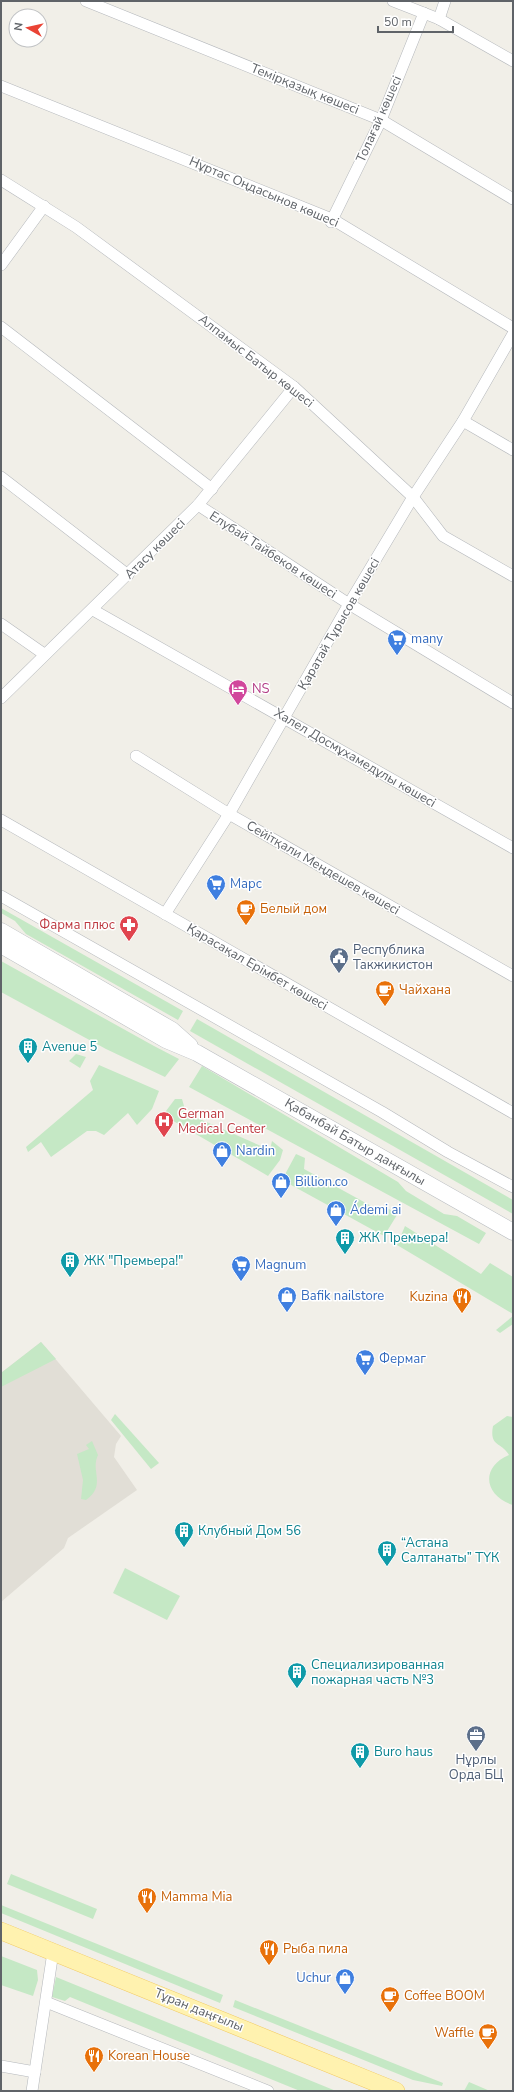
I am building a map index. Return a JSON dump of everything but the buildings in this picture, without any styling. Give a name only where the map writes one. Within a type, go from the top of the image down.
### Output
[{"type":"main road","name":"Қабанбай Батыр даңғылы","points":[[1,931],[172,1030],[197,1053]]},
{"type":"main road","name":"Қабанбай Батыр даңғылы","points":[[1,945],[166,1040],[197,1053],[513,1232]]},
{"type":"main road","name":"Тұран даңғылы","points":[[1,1931],[396,2091]]},
{"type":"street","name":"Темірқазық көшесі","points":[[86,1],[381,120],[513,199]]},
{"type":"street","points":[[393,1],[439,19],[513,61]]},
{"type":"street","points":[[439,19],[445,1]]},
{"type":"street","name":"Толағай көшесі","points":[[332,221],[381,120],[424,13]]},
{"type":"street","name":"Нұртас Оңдасынов көшесі","points":[[1,86],[332,221],[513,328]]},
{"type":"street","name":"Алпамыс Батыр көшесі","points":[[1,180],[76,227],[294,387],[413,497],[443,536],[513,576]]},
{"type":"street","points":[[1,265],[44,206]]},
{"type":"street","name":"Елубай Тайбеков көшесі","points":[[1,327],[212,489]]},
{"type":"street","name":"Қаратай Тұрысов көшесі","points":[[165,914],[229,814],[349,604],[413,497],[463,421],[513,334]]},
{"type":"street","name":"Атасу көшесі","points":[[1,698],[44,654],[93,610],[198,505],[294,387]]},
{"type":"street","points":[[463,421],[513,450]]},
{"type":"street","points":[[1,477],[128,575]]},
{"type":"street","name":"Елубай Тайбеков көшесі","points":[[198,505],[349,604],[513,703]]},
{"type":"street","name":"Халел Досмұхамедұлы көшесі","points":[[93,610],[513,848]]},
{"type":"street","points":[[1,624],[44,654]]},
{"type":"street","name":"Сейітқали Меңдешев көшесі","points":[[136,756],[229,814],[513,976]]},
{"type":"street","name":"Қарасақал Ерімбет көшесі","points":[[1,820],[512,1109]]},
{"type":"street","points":[[1,896],[376,1108],[448,1152],[513,1187]]},
{"type":"street","points":[[32,2091],[53,1952]]},
{"type":"street","points":[[46,2002],[267,2091]]},
{"type":"street","points":[[1,2066],[35,2072]]},
{"type":"shaded area","points":[[41,1342],[121,1436],[116,1444],[114,1457],[137,1490],[68,1538],[64,1548],[1,1602],[1,1373]]},
{"type":"green space","points":[[1,908],[183,1011],[178,1020],[26,934],[15,921],[1,913]]},
{"type":"green space","points":[[1,961],[179,1059],[165,1077],[106,1049],[1,992]]},
{"type":"green space","points":[[197,1019],[513,1200],[513,1214],[190,1031]]},
{"type":"green space","points":[[76,1054],[86,1057],[80,1068],[69,1061]]},
{"type":"green space","points":[[99,1065],[159,1091],[152,1109],[137,1125],[128,1113],[104,1135],[96,1131],[87,1131],[51,1157],[41,1142],[28,1152],[26,1147],[93,1090],[90,1081]]},
{"type":"green space","points":[[202,1066],[398,1182],[406,1191],[444,1214],[457,1216],[486,1233],[479,1244],[189,1087]]},
{"type":"green space","points":[[175,1099],[182,1099],[186,1113],[270,1150],[272,1141],[283,1150],[280,1160],[268,1176],[163,1115]]},
{"type":"green space","points":[[296,1154],[305,1158],[304,1169],[384,1213],[385,1206],[397,1215],[384,1236],[282,1180]]},
{"type":"green space","points":[[405,1226],[481,1274],[490,1263],[513,1277],[513,1314],[397,1245]]},
{"type":"green space","points":[[513,1316],[513,1324],[500,1333],[496,1330]]},
{"type":"green space","points":[[41,1342],[56,1359],[1,1387],[1,1373]]},
{"type":"green space","points":[[115,1414],[159,1463],[151,1469],[111,1420]]},
{"type":"green space","points":[[507,1416],[513,1417],[513,1505],[503,1501],[496,1495],[491,1488],[489,1481],[493,1467],[500,1460],[509,1455],[494,1441],[492,1433],[493,1426]]},
{"type":"green space","points":[[92,1441],[98,1455],[96,1461],[97,1483],[96,1489],[86,1500],[81,1499],[83,1480],[77,1454],[89,1449],[86,1445]]},
{"type":"green space","points":[[125,1568],[180,1596],[167,1620],[113,1593]]},
{"type":"green space","points":[[11,1874],[97,1909],[93,1919],[7,1884]]},
{"type":"green space","points":[[1,1905],[223,1995],[220,2003],[1,1913]]},
{"type":"green space","points":[[1,1956],[37,1970],[38,1980],[33,1996],[1,1985]]},
{"type":"green space","points":[[56,1977],[336,2091],[300,2091],[70,1997],[65,2001],[52,1997]]},
{"type":"green space","points":[[235,2000],[443,2083],[442,2086],[413,2080],[233,2007]]},
{"type":"green space","points":[[469,2082],[490,2091],[464,2091]]},
{"type":"place","name":"many","points":[[397,656]]},
{"type":"place","name":"NS","points":[[238,706]]},
{"type":"place","name":"Марс","points":[[216,901]]},
{"type":"place","name":"Белый дом","points":[[246,926]]},
{"type":"place","name":"Фарма плюс","points":[[129,942]]},
{"type":"place","name":"Республика Такжикистон","points":[[339,974]]},
{"type":"place","name":"Чайхана","points":[[385,1007]]},
{"type":"place","name":"Avenue 5","points":[[28,1064]]},
{"type":"place","name":"German Medical Center","points":[[164,1138]]},
{"type":"place","name":"Nardin","points":[[222,1168]]},
{"type":"place","name":"Billion.co","points":[[281,1199]]},
{"type":"place","name":"Ádemi ai","points":[[336,1227]]},
{"type":"place","name":"ЖК Премьера!","points":[[345,1255]]},
{"type":"place","name":"ЖК \"Премьера!\"","points":[[70,1278]]},
{"type":"place","name":"Magnum","points":[[241,1282]]},
{"type":"place","name":"Bafik nailstore","points":[[287,1313]]},
{"type":"place","name":"Kuzina","points":[[462,1314]]},
{"type":"place","name":"Фермаг","points":[[365,1376]]},
{"type":"place","name":"Клубный Дом 56","points":[[184,1548]]},
{"type":"place","name":"“Астана Салтанаты” ТҮК","points":[[387,1567]]},
{"type":"place","name":"Специализированная пожарная часть №3","points":[[297,1689]]},
{"type":"place","name":"Нұрлы Орда БЦ","points":[[476,1752]]},
{"type":"place","name":"Buro haus","points":[[360,1769]]},
{"type":"place","name":"Mamma Mia","points":[[147,1914]]},
{"type":"place","name":"Рыба пила","points":[[269,1966]]},
{"type":"place","name":"Uchur","points":[[345,1995]]},
{"type":"place","name":"Coffee BOOM","points":[[390,2013]]},
{"type":"place","name":"Waffle","points":[[488,2050]]},
{"type":"place","name":"Korean House","points":[[94,2073]]}]
